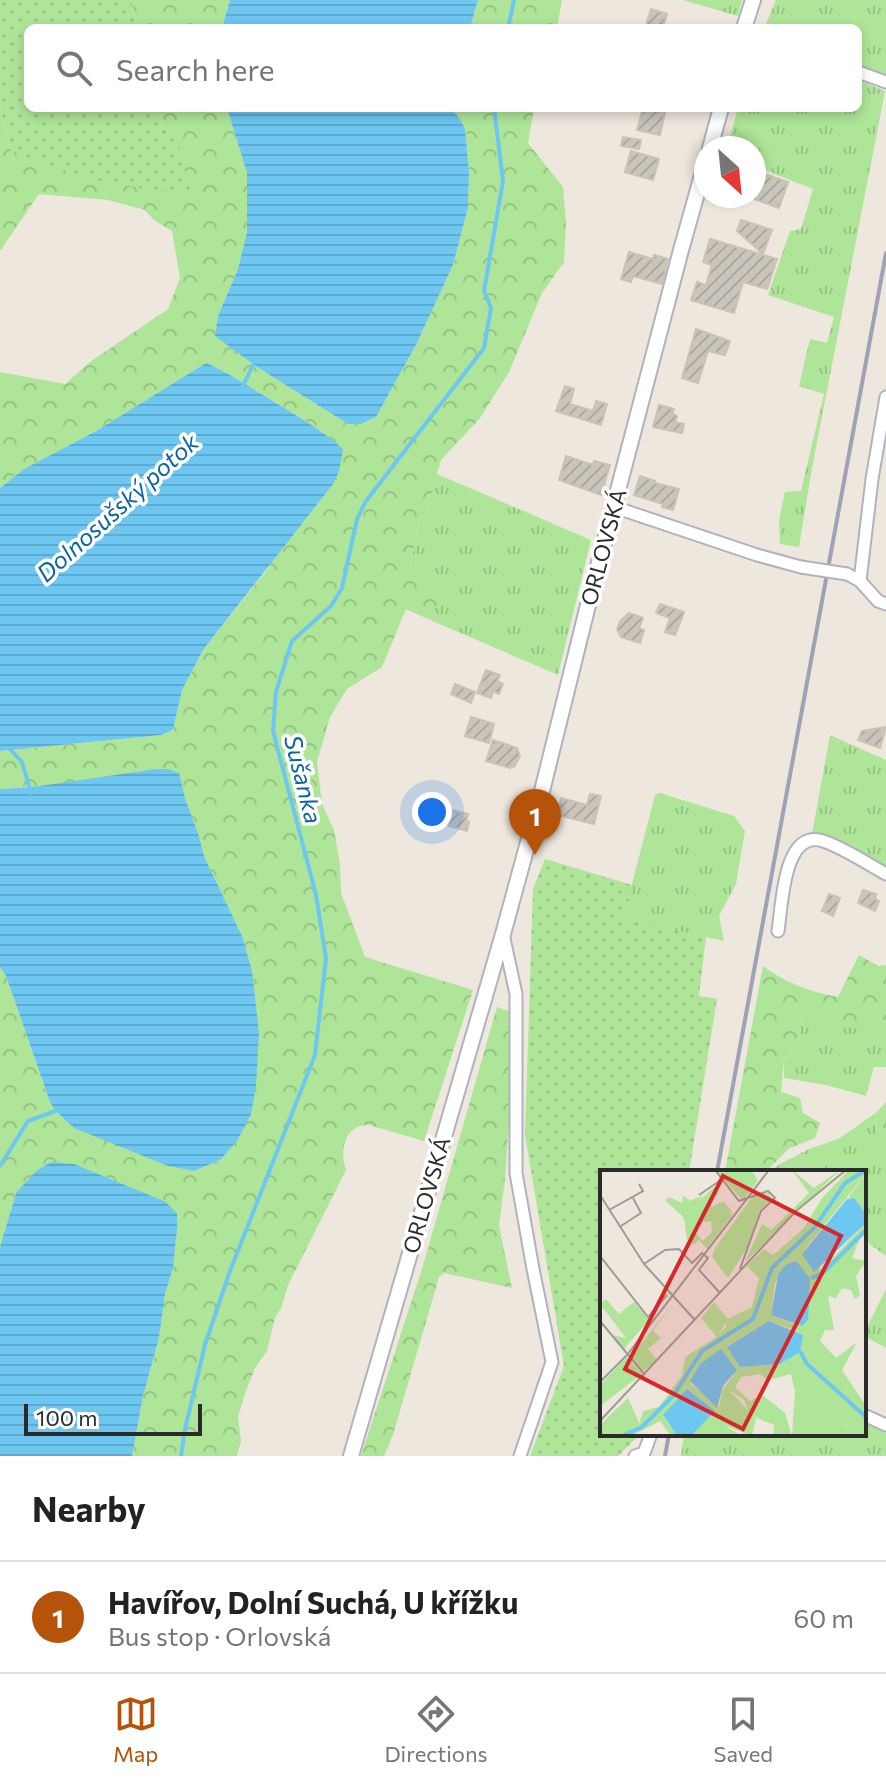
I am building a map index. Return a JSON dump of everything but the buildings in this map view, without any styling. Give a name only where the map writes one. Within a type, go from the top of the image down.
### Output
[{"type":"main road","points":[[747,24],[753,0]]},
{"type":"main road","points":[[713,136],[720,112]]},
{"type":"main road","name":"ORLOVSKÁ","points":[[351,1456],[503,934],[694,204]]},
{"type":"street","points":[[862,73],[886,82]]},
{"type":"street","points":[[860,581],[886,397]]},
{"type":"street","points":[[614,507],[757,555],[801,567],[847,574],[860,581],[878,601],[886,604]]},
{"type":"street","points":[[778,931],[788,867],[796,848],[808,840],[821,840],[886,874]]},
{"type":"street","name":"ORLOVSKÁ","points":[[503,934],[516,994],[516,1173],[552,1362],[520,1456]]},
{"type":"street","points":[[866,1416],[886,1425]]},
{"type":"street","points":[[635,1456],[644,1453],[650,1436]]},
{"type":"green space","points":[[0,0],[131,0],[136,24],[24,24],[24,112],[158,112],[162,130],[175,130],[190,193],[155,191],[82,177],[11,151],[0,107]]},
{"type":"green space","points":[[131,0],[230,0],[223,24],[136,24]]},
{"type":"green space","points":[[478,0],[562,0],[558,24],[471,24]]},
{"type":"green space","points":[[683,0],[742,0],[738,16]]},
{"type":"green space","points":[[776,0],[886,0],[886,77],[862,68],[862,24],[766,24]]},
{"type":"green space","points":[[862,82],[885,91],[799,547],[780,544],[779,520],[785,492],[801,491],[824,394],[799,386],[810,339],[827,343],[834,317],[768,295],[790,231],[801,229],[813,189],[766,171],[766,136],[730,136],[737,112],[862,112]]},
{"type":"green space","points":[[0,107],[11,151],[162,130],[158,112],[228,112],[247,173],[247,232],[238,269],[218,316],[215,336],[257,367],[348,424],[361,424],[376,417],[416,345],[453,265],[468,208],[469,172],[465,128],[454,112],[533,112],[528,143],[563,187],[566,223],[564,262],[542,293],[509,372],[480,418],[441,460],[419,523],[410,567],[442,602],[421,616],[406,609],[382,667],[347,689],[330,717],[317,762],[322,804],[334,830],[341,893],[365,957],[473,990],[424,1141],[369,1125],[354,1129],[349,1134],[343,1154],[346,1170],[288,1285],[267,1351],[255,1368],[246,1391],[238,1417],[241,1441],[237,1456],[132,1456],[173,1268],[177,1230],[16,1193],[0,1247],[0,967],[6,976],[50,1102],[168,1166],[194,1171],[220,1160],[242,936],[204,856],[185,798],[33,787],[0,789],[0,751],[161,735],[173,730],[182,690],[203,650],[266,571],[343,449],[296,415],[206,363],[96,431],[24,469],[0,488],[0,372],[65,384],[90,362],[168,309],[180,278],[172,231],[145,210],[108,200],[39,194],[0,251]]},
{"type":"green space","points":[[437,474],[591,540],[558,675],[421,616],[441,602],[410,567],[419,523]]},
{"type":"green space","points":[[830,735],[886,760],[886,869],[832,836],[812,834]]},
{"type":"green space","points":[[660,793],[734,816],[745,831],[736,884],[719,916],[724,941],[623,919],[655,795]]},
{"type":"green space","points":[[545,859],[632,885],[624,919],[706,937],[699,996],[717,999],[689,1170],[600,1170],[600,1436],[638,1436],[618,1456],[530,1456],[564,1366],[525,1135],[533,889]]},
{"type":"green space","points":[[859,955],[878,966],[886,965],[886,1033],[826,1026],[811,1005],[803,1015],[799,1038],[784,1060],[781,1092],[800,1098],[803,1113],[820,1123],[815,1138],[788,1149],[768,1170],[725,1170],[763,966],[799,986],[838,997]]},
{"type":"green space","points":[[811,1004],[866,1029],[886,1033],[886,1067],[874,1067],[866,1096],[784,1078],[784,1060],[799,1038],[803,1015]]},
{"type":"green space","points":[[497,1007],[516,1014],[499,1226],[512,1288],[444,1273],[439,1277],[393,1435],[384,1456],[361,1456],[422,1269]]},
{"type":"green space","points":[[886,1102],[886,1140],[876,1137],[877,1112]]},
{"type":"green space","points":[[877,1112],[876,1136],[886,1140],[886,1256],[866,1241],[866,1170],[772,1170],[807,1150],[840,1138]]},
{"type":"green space","points":[[886,1289],[886,1348],[866,1337],[866,1329]]},
{"type":"green space","points":[[866,1422],[886,1433],[886,1456],[681,1456],[684,1436],[866,1436]]},
{"type":"water","points":[[230,0],[478,0],[471,24],[223,24]]},
{"type":"water","points":[[228,112],[454,112],[465,128],[468,208],[453,265],[416,345],[376,417],[361,424],[348,424],[257,367],[215,336],[218,316],[238,269],[247,232],[247,173]]},
{"type":"water","points":[[206,363],[297,416],[343,449],[333,484],[203,650],[182,690],[173,730],[161,735],[0,751],[0,488],[24,469],[96,431]]},
{"type":"water","points":[[156,769],[179,773],[204,856],[242,936],[252,971],[259,1033],[251,1114],[237,1141],[220,1160],[194,1171],[168,1166],[74,1128],[55,1110],[0,967],[0,789]]},
{"type":"water","points":[[51,1162],[74,1164],[166,1202],[177,1214],[173,1268],[132,1456],[0,1456],[0,1247],[16,1193],[36,1171]]},
{"type":"waterway","name":"Sušanka","points":[[509,24],[514,0]]},
{"type":"waterway","name":"Sušanka","points":[[181,1456],[205,1345],[230,1271],[315,1055],[326,958],[316,895],[273,731],[276,692],[292,641],[331,606],[342,588],[357,519],[366,501],[484,348],[491,308],[484,291],[503,181],[494,112]]},
{"type":"waterway","name":"Dolnosušský potok","points":[[242,388],[254,363]]},
{"type":"waterway","name":"Dolnosušský potok","points":[[9,748],[22,762],[31,793]]},
{"type":"waterway","name":"Dolnosušský potok","points":[[0,1166],[28,1121],[58,1110]]},
{"type":"railway","points":[[717,1170],[886,253]]},
{"type":"railway","points":[[665,1456],[669,1436]]},
{"type":"place","name":"Havířov, Dolní Suchá, U křížku","points":[[535,855]]}]
